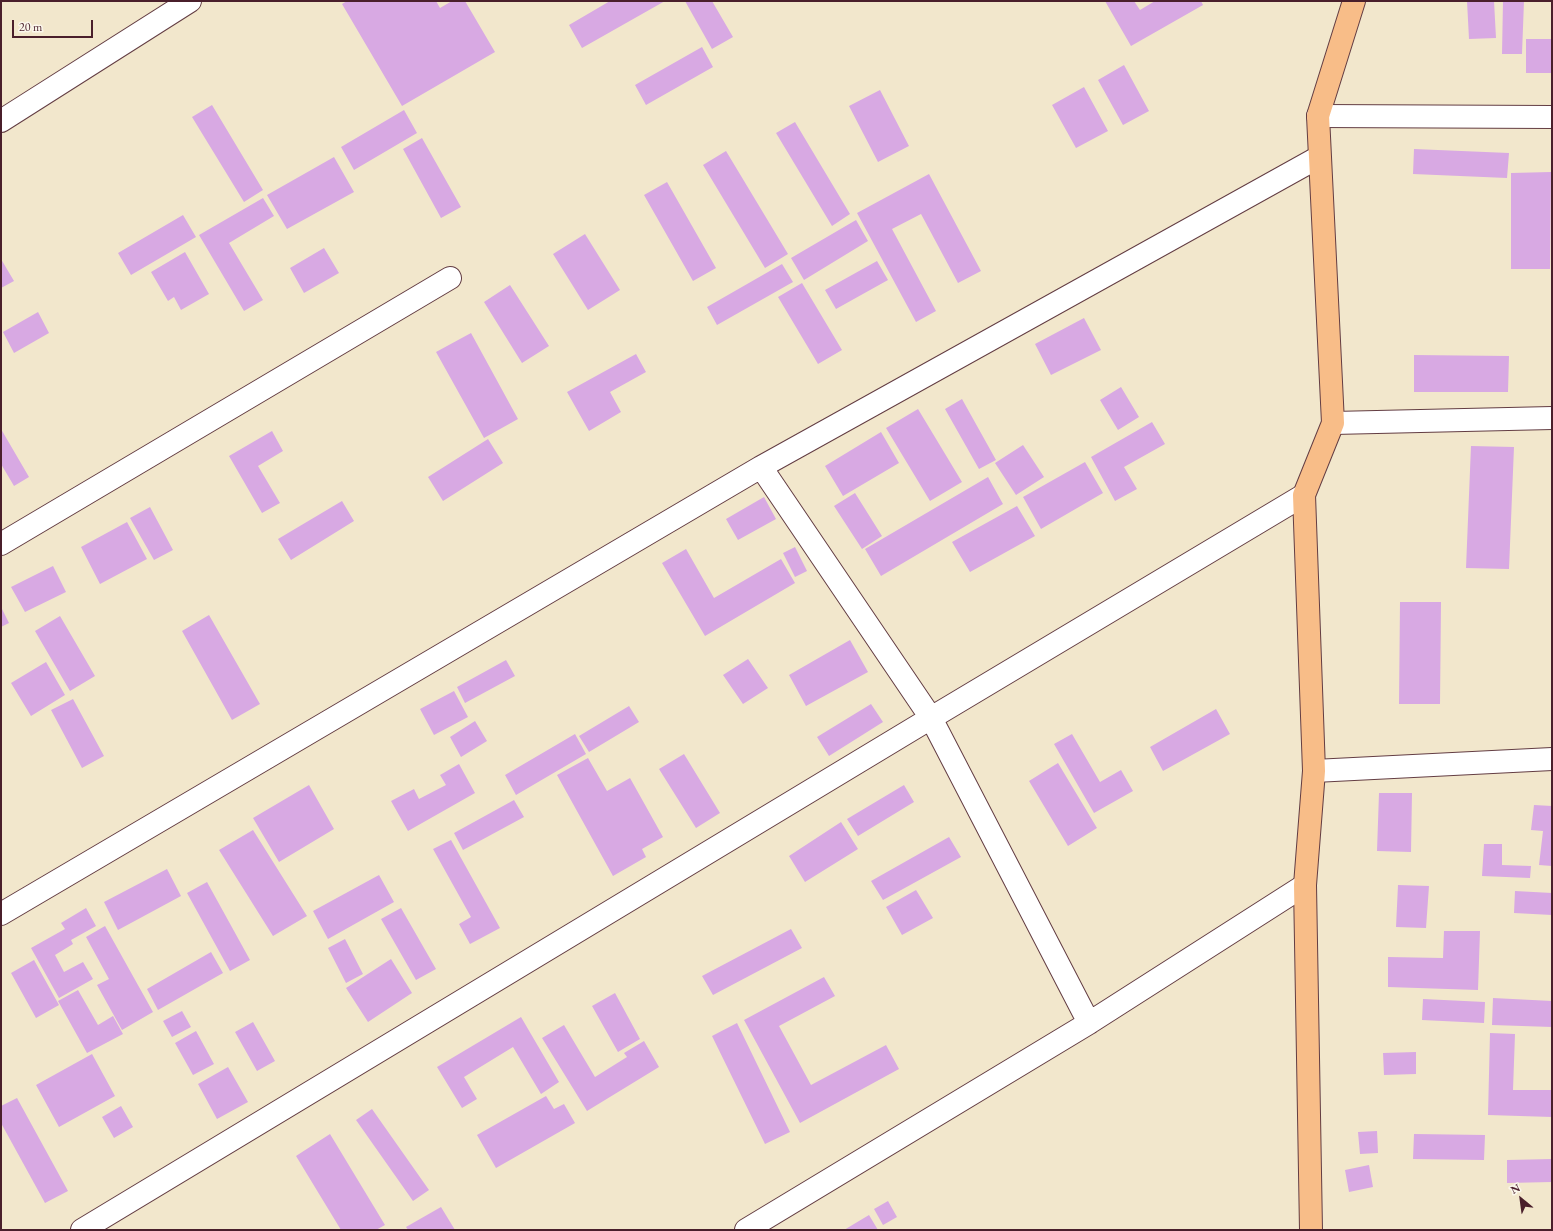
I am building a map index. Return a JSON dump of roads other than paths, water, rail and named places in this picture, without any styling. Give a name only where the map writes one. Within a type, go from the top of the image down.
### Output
[{"type":"main road","points":[[1311,1230],[1305,885],[1314,771],[1304,495],[1333,423],[1318,116],[1354,1]]},
{"type":"street","points":[[1,121],[190,1]]},
{"type":"street","points":[[1318,116],[1552,117]]},
{"type":"street","points":[[1,914],[761,467],[1319,157]]},
{"type":"street","points":[[1,544],[450,278]]},
{"type":"street","points":[[1333,423],[1552,418]]},
{"type":"street","points":[[761,467],[931,718],[1089,1023]]},
{"type":"street","points":[[82,1230],[1304,495]]},
{"type":"street","points":[[1314,771],[1552,759]]},
{"type":"street","points":[[746,1230],[1089,1023],[1305,885]]}]
